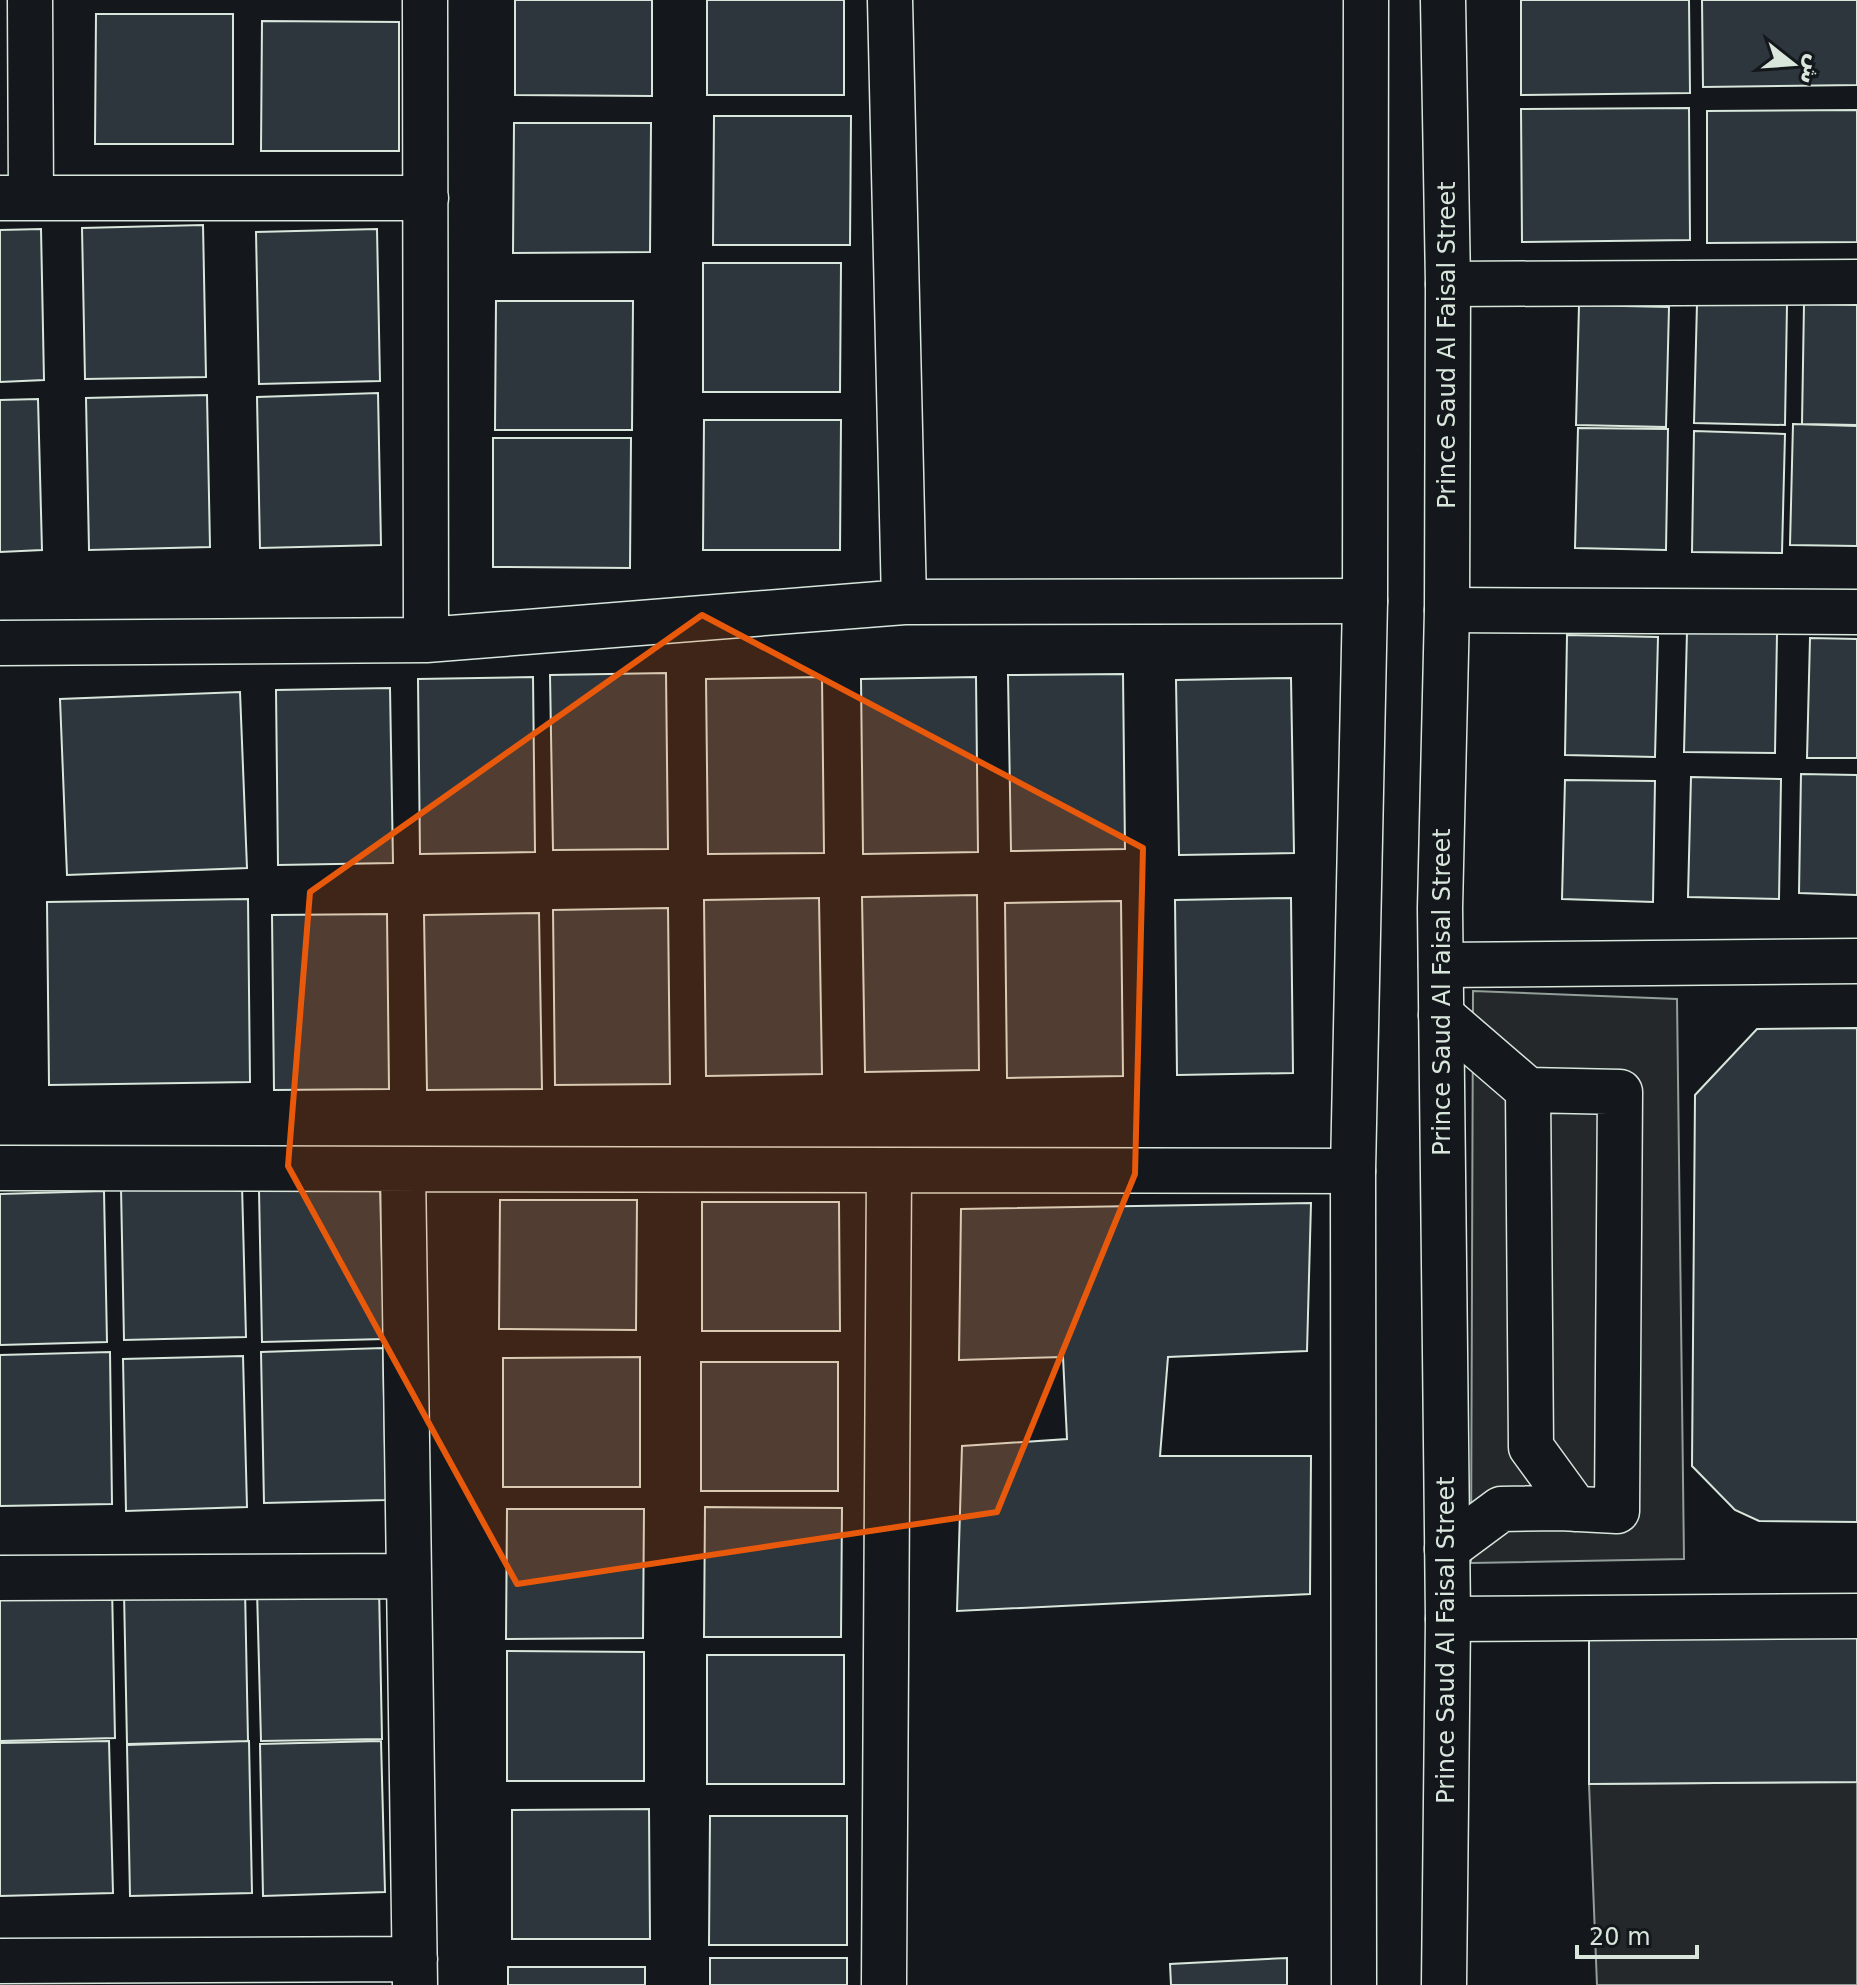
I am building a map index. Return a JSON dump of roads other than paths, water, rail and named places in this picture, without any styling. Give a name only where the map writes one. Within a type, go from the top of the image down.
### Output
[{"type":"street","points":[[30,0],[16,198],[426,198]]},
{"type":"street","points":[[425,0],[426,640]]},
{"type":"street","points":[[890,0],[904,602]]},
{"type":"street","points":[[1354,1985],[1353,1171],[1365,601],[1366,0]]},
{"type":"street","name":"Prince Saud Al Faisal Street","points":[[1443,0],[1448,284],[1441,965],[1448,1619],[1444,1985]]},
{"type":"street","points":[[1448,284],[1857,282]]},
{"type":"street","points":[[0,643],[426,640],[904,602],[1365,601]]},
{"type":"street","points":[[1447,610],[1857,612]]},
{"type":"street","points":[[1441,965],[1857,961]]},
{"type":"street","points":[[1441,1015],[1528,1090],[1620,1092],[1617,1511],[1501,1509],[1447,1549]]},
{"type":"street","points":[[1528,1090],[1531,1447],[1576,1509]]},
{"type":"street","points":[[0,1168],[1353,1171]]},
{"type":"street","points":[[0,1961],[415,1972],[403,1169]]},
{"type":"street","points":[[884,1985],[889,1170]]},
{"type":"street","points":[[0,1578],[409,1576]]},
{"type":"street","points":[[1448,1619],[1857,1616]]}]
